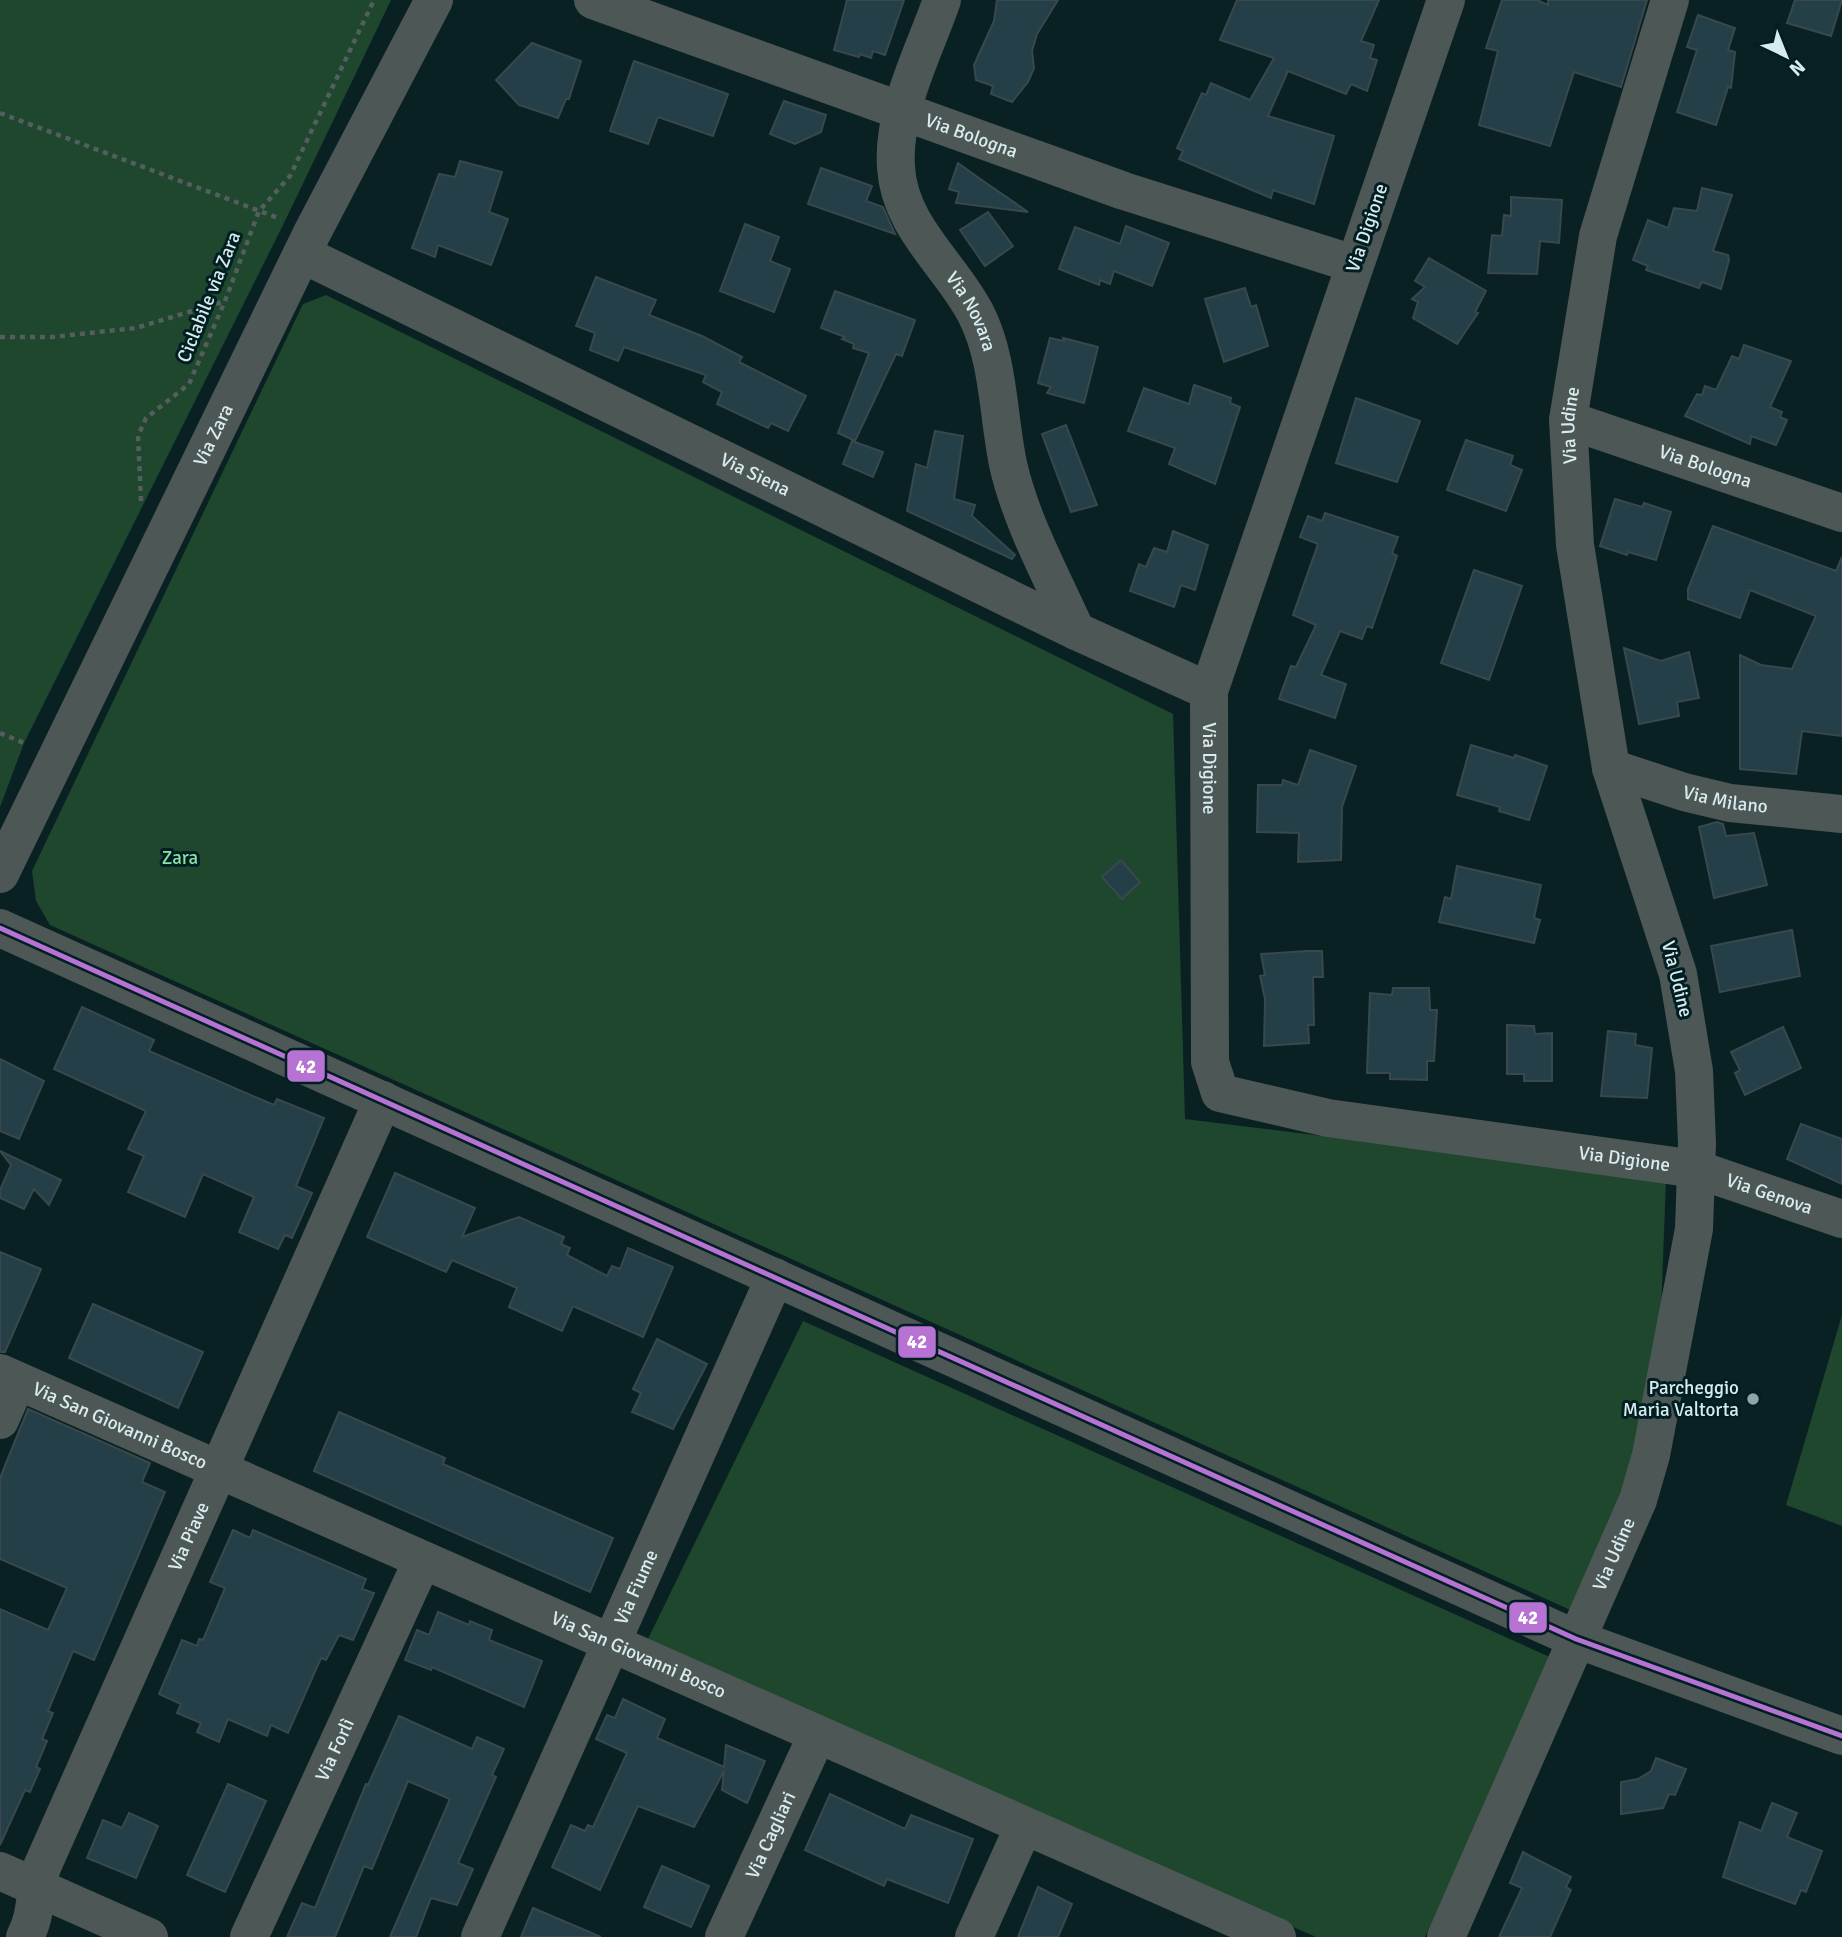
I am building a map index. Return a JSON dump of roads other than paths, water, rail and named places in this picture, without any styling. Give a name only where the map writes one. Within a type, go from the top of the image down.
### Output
[{"type":"street","name":"Via Zara","points":[[0,874],[307,244],[434,0]]},
{"type":"street","name":"Via Bologna","points":[[593,0],[1124,191],[1354,264]]},
{"type":"street","name":"Via Novara","points":[[942,0],[903,110],[895,156],[901,191],[913,223],[976,314],[988,350],[1009,466],[1017,494],[1076,631]]},
{"type":"street","name":"Via Digione","points":[[1446,0],[1209,691],[1210,1062],[1220,1093],[1328,1118],[1696,1169]]},
{"type":"street","name":"Via Udine","points":[[1446,1937],[1638,1500],[1651,1455],[1694,1229],[1694,1071],[1678,974],[1611,768],[1575,545],[1568,421],[1598,236],[1670,0]]},
{"type":"street","name":"Via Siena","points":[[307,244],[1076,631],[1209,691]]},
{"type":"street","name":"Via Bologna","points":[[1568,421],[1842,513]]},
{"type":"street","name":"Via Milano","points":[[1611,768],[1684,792],[1730,803],[1842,814]]},
{"type":"street","points":[[0,928],[1576,1639],[1842,1736]]},
{"type":"street","name":"Via Piave","points":[[26,1937],[35,1916],[35,1887],[383,1100]]},
{"type":"street","name":"Via Genova","points":[[1696,1169],[1842,1219]]},
{"type":"street","name":"Via Fiume","points":[[480,1937],[775,1277]]},
{"type":"street","points":[[0,1420],[9,1377]]},
{"type":"street","name":"Via San Giovanni Bosco","points":[[9,1377],[1277,1937]]},
{"type":"street","name":"Via Forlì","points":[[248,1937],[422,1561]]},
{"type":"street","name":"Via Cagliari","points":[[724,1937],[817,1735]]},
{"type":"street","points":[[974,1937],[1024,1826]]},
{"type":"street","points":[[0,1871],[149,1937]]},
{"type":"place","name":"Parcheggio Maria Valtorta","points":[[1753,1399]]},
{"type":"park label","name":"Zara","points":[[180,858]]}]
